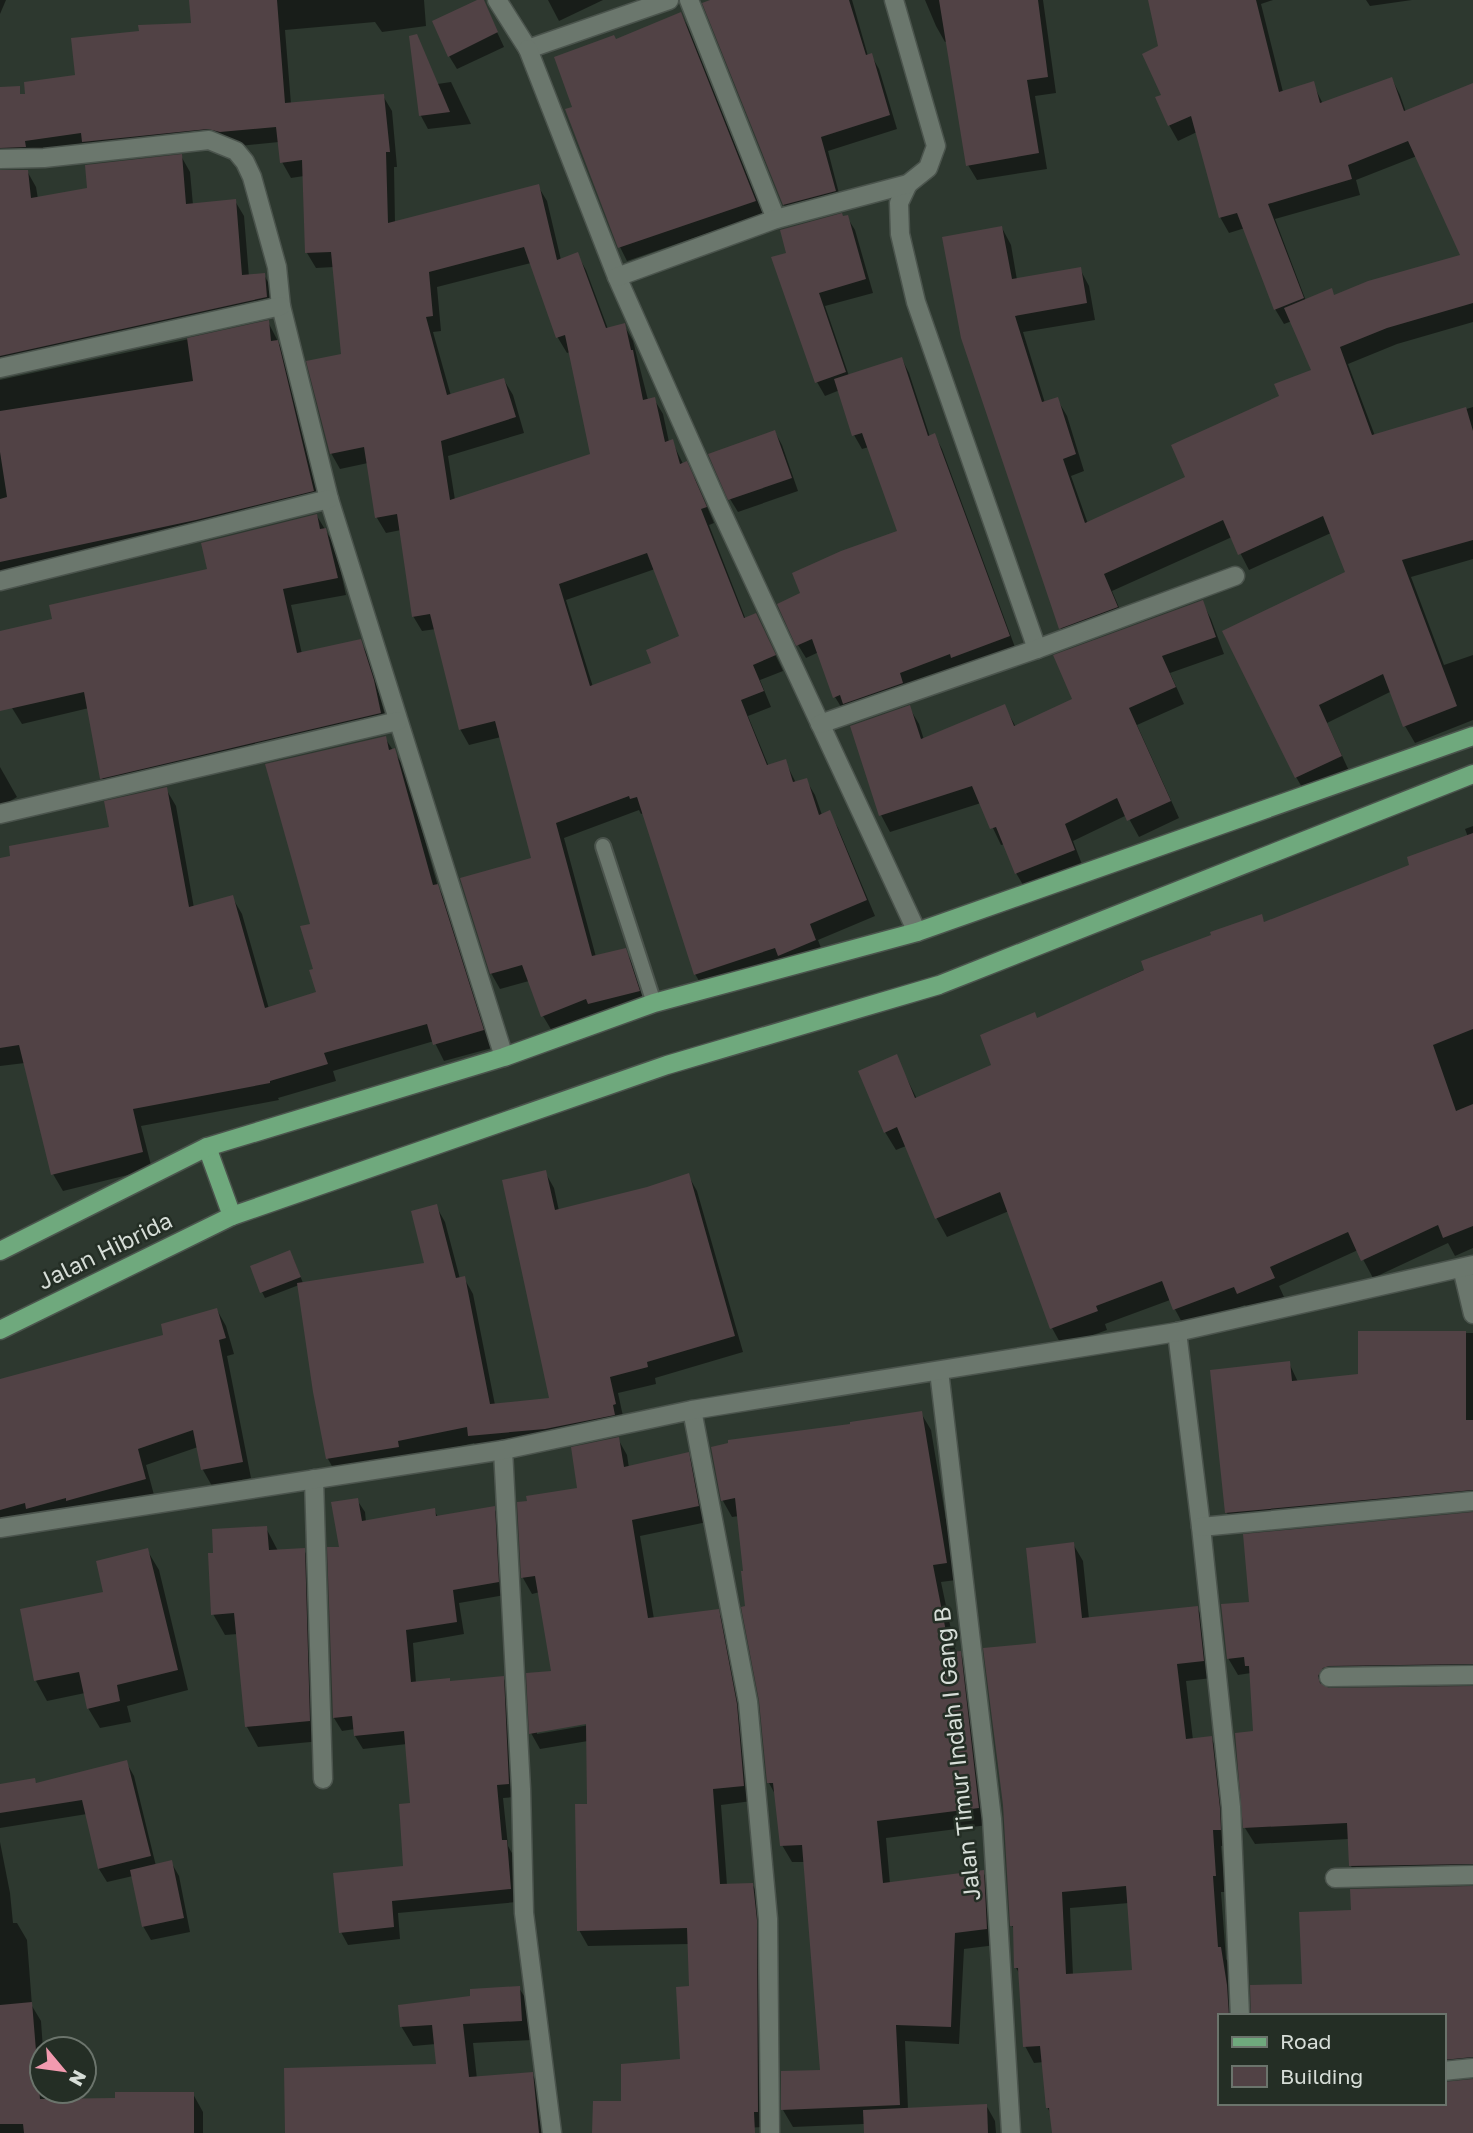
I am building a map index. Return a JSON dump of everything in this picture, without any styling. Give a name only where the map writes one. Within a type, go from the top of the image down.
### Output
[{"type":"main road","points":[[0,1251],[207,1147],[504,1057],[654,1003],[917,932],[1473,736]]},
{"type":"main road","name":"Jalan Hibrida","points":[[0,1330],[232,1216],[667,1065],[939,985],[1473,774]]},
{"type":"main road","points":[[207,1147],[232,1216]]},
{"type":"street","points":[[497,0],[528,49],[617,277],[917,932]]},
{"type":"street","points":[[528,49],[669,0]]},
{"type":"street","points":[[689,0],[776,219]]},
{"type":"street","points":[[617,277],[776,219],[908,184],[928,168],[936,146],[894,0]]},
{"type":"street","points":[[0,159],[44,158],[209,140],[236,151],[245,162],[252,177],[277,267],[281,306],[329,499],[504,1057]]},
{"type":"street","points":[[908,184],[899,203],[900,234],[916,302],[1037,649]]},
{"type":"street","points":[[0,368],[281,306]]},
{"type":"street","points":[[0,581],[329,499]]},
{"type":"street","points":[[820,724],[1037,649],[1235,576]]},
{"type":"street","points":[[0,814],[398,721]]},
{"type":"street","points":[[0,1528],[503,1450],[692,1410],[1177,1332],[1468,1266],[1473,1314]]},
{"type":"street","points":[[1177,1332],[1231,1807],[1240,2014]]},
{"type":"street","name":"Jalan Timur Indah I Gang B","points":[[939,1371],[992,1819],[1011,2133]]},
{"type":"street","points":[[692,1410],[748,1702],[768,1919],[771,2133]]},
{"type":"street","points":[[503,1450],[522,1789],[524,1913],[552,2133]]},
{"type":"street","points":[[314,1479],[323,1779]]},
{"type":"street","points":[[1201,1527],[1473,1501]]},
{"type":"street","points":[[1329,1677],[1473,1675]]},
{"type":"street","points":[[1335,1878],[1473,1875]]},
{"type":"street","points":[[1445,2071],[1473,2068]]},
{"type":"lane","points":[[603,846],[654,1003]]},
{"type":"building","points":[[189,0],[277,0],[285,103],[384,94],[390,152],[386,152],[388,223],[539,184],[557,260],[578,252],[606,328],[625,323],[643,400],[655,397],[665,442],[673,439],[680,464],[687,461],[707,507],[701,509],[744,618],[756,613],[776,655],[753,665],[764,691],[741,700],[767,765],[786,759],[793,782],[807,778],[819,815],[830,810],[867,900],[810,924],[816,940],[778,956],[775,948],[694,975],[637,797],[630,799],[629,796],[556,823],[592,956],[626,948],[640,991],[588,1004],[586,999],[541,1017],[522,965],[490,974],[460,878],[531,858],[495,721],[459,730],[430,614],[412,617],[397,514],[375,518],[364,447],[330,454],[306,361],[341,354],[331,252],[305,253],[302,160],[280,163],[276,127],[220,132],[208,129],[82,142],[81,133],[25,141],[26,147],[0,148],[0,87],[20,86],[20,94],[25,94],[24,82],[75,75],[71,38],[139,31],[138,25],[191,23]],"holes":[[[524,247],[556,338],[565,335],[590,454],[450,500],[441,441],[516,417],[504,378],[447,395],[426,317],[433,316],[429,272]],[[647,553],[679,636],[646,650],[651,663],[590,686],[559,584]]]},
{"type":"building","points":[[477,0],[484,0],[498,32],[448,57],[432,21]]},
{"type":"building","points":[[710,0],[849,0],[866,55],[872,53],[890,115],[821,137],[836,191],[783,205],[702,3]]},
{"type":"building","points":[[939,0],[1038,0],[1048,77],[1027,80],[1039,153],[966,166]]},
{"type":"building","points":[[1148,0],[1256,0],[1279,92],[1314,81],[1320,103],[1392,77],[1404,111],[1473,83],[1473,303],[1387,328],[1340,347],[1372,435],[1466,407],[1473,431],[1473,540],[1402,560],[1457,706],[1403,727],[1383,674],[1319,705],[1342,756],[1295,778],[1222,631],[1345,572],[1323,516],[1238,555],[1223,520],[1104,574],[1118,607],[1059,629],[961,338],[942,237],[1002,226],[1012,279],[1081,267],[1087,303],[1015,316],[1042,402],[1058,397],[1076,454],[1063,459],[1085,523],[1185,477],[1171,445],[1279,396],[1274,384],[1311,370],[1284,308],[1332,288],[1334,295],[1368,281],[1460,255],[1408,141],[1348,165],[1352,179],[1268,204],[1304,298],[1274,310],[1237,213],[1219,218],[1191,116],[1168,126],[1155,97],[1161,95],[1142,54],[1158,46]]},
{"type":"building","points":[[681,12],[756,201],[618,248],[565,109],[572,107],[554,57],[614,35],[616,39]]},
{"type":"building","points":[[417,34],[450,112],[419,116],[409,36]]},
{"type":"building","points":[[182,154],[186,204],[236,199],[242,275],[265,273],[267,297],[0,356],[0,170],[28,170],[31,198],[87,188],[85,165]]},
{"type":"building","points":[[842,213],[843,216],[848,215],[866,279],[819,293],[846,372],[815,383],[771,257],[786,253],[780,230]]},
{"type":"building","points":[[269,320],[271,341],[278,340],[314,491],[196,520],[0,562],[0,499],[7,497],[0,452],[0,411],[193,381],[187,338]]},
{"type":"building","points":[[902,357],[928,436],[935,433],[1010,636],[900,673],[903,683],[843,704],[840,695],[833,698],[812,639],[796,646],[777,604],[800,593],[792,573],[841,551],[897,531],[862,433],[852,436],[834,379]]},
{"type":"building","points":[[775,430],[792,478],[728,500],[708,454]]},
{"type":"building","points":[[317,514],[320,529],[326,528],[338,578],[283,589],[297,653],[361,639],[381,713],[100,779],[84,692],[0,711],[0,631],[52,619],[49,605],[207,569],[201,543]]},
{"type":"building","points":[[1203,600],[1216,637],[1162,656],[1176,687],[1129,708],[1171,801],[1127,821],[1117,798],[1065,824],[1075,850],[1015,874],[996,827],[990,829],[972,786],[879,816],[850,726],[910,705],[921,739],[1005,704],[1014,726],[1072,699],[1053,655]]},
{"type":"building","points":[[386,736],[389,750],[395,748],[433,885],[438,884],[484,1030],[433,1045],[427,1024],[324,1053],[328,1064],[270,1083],[133,1109],[143,1152],[51,1175],[19,1045],[0,1048],[0,858],[10,856],[9,846],[109,827],[104,801],[167,787],[189,907],[233,895],[265,1008],[316,992],[309,970],[313,969],[300,926],[310,924],[265,764]]},
{"type":"building","points":[[1473,833],[1473,1029],[1433,1045],[1456,1111],[1473,1104],[1473,1226],[1443,1238],[1438,1225],[1361,1261],[1348,1232],[1270,1267],[1275,1278],[1237,1294],[1234,1287],[1173,1310],[1162,1281],[1096,1306],[1098,1311],[1050,1329],[1000,1192],[935,1219],[897,1127],[884,1133],[858,1071],[897,1054],[915,1098],[991,1065],[980,1035],[1035,1012],[1037,1018],[1144,970],[1141,961],[1211,935],[1210,932],[1262,914],[1264,922],[1409,865],[1407,857]]},
{"type":"building","points":[[546,1170],[555,1210],[647,1187],[689,1173],[735,1336],[647,1362],[648,1367],[610,1377],[616,1404],[613,1405],[615,1415],[545,1429],[468,1436],[467,1427],[398,1441],[399,1447],[326,1459],[297,1283],[424,1263],[411,1211],[437,1204],[456,1278],[465,1276],[490,1404],[549,1398],[502,1180]]},
{"type":"building","points":[[290,1250],[301,1277],[260,1293],[250,1266]]},
{"type":"building","points":[[217,1308],[226,1338],[219,1340],[243,1462],[201,1470],[193,1430],[138,1449],[146,1479],[66,1501],[66,1498],[26,1509],[25,1503],[0,1510],[0,1379],[163,1335],[161,1324]]},
{"type":"building","points":[[1358,1331],[1466,1331],[1466,1420],[1473,1420],[1473,1490],[1225,1513],[1210,1370],[1290,1361],[1292,1381],[1358,1374]]},
{"type":"building","points":[[922,1411],[947,1563],[933,1565],[950,1652],[961,1651],[979,1808],[877,1821],[883,1883],[984,1870],[987,1929],[955,1933],[951,2027],[896,2025],[900,2105],[781,2110],[781,2071],[820,2070],[802,1845],[780,1846],[773,1783],[767,1783],[759,1701],[741,1607],[745,1606],[735,1498],[721,1501],[711,1447],[728,1443],[728,1440],[850,1424]]},
{"type":"building","points":[[619,1437],[624,1467],[689,1452],[699,1506],[632,1520],[648,1618],[719,1609],[737,1704],[744,1786],[713,1789],[720,1884],[753,1883],[757,1920],[758,2112],[754,2112],[755,2133],[592,2133],[593,2101],[621,2101],[621,2064],[680,2059],[676,1987],[689,1986],[687,1928],[577,1931],[575,1804],[587,1804],[586,1724],[529,1734],[526,1673],[551,1671],[535,1576],[521,1578],[517,1502],[527,1501],[526,1496],[577,1488],[571,1447]]},
{"type":"building","points":[[358,1498],[362,1521],[435,1508],[436,1516],[495,1506],[499,1582],[453,1590],[457,1622],[406,1630],[411,1682],[504,1676],[509,1784],[497,1785],[502,1840],[507,1840],[511,1889],[392,1901],[394,1927],[339,1933],[333,1873],[403,1866],[399,1804],[410,1803],[404,1731],[354,1736],[352,1716],[333,1718],[327,1547],[339,1547],[331,1502]]},
{"type":"building","points":[[1473,1512],[1473,1664],[1329,1666],[1323,1668],[1318,1676],[1320,1683],[1329,1688],[1473,1686],[1473,1864],[1349,1866],[1347,1823],[1243,1828],[1235,1733],[1253,1731],[1249,1666],[1245,1666],[1244,1657],[1227,1659],[1221,1604],[1249,1602],[1243,1534]]},
{"type":"building","points":[[267,1526],[269,1550],[305,1548],[310,1721],[245,1727],[234,1613],[211,1615],[208,1553],[213,1553],[212,1529]]},
{"type":"building","points":[[1074,1542],[1082,1618],[1198,1606],[1204,1661],[1177,1664],[1186,1739],[1212,1736],[1220,1808],[1221,1830],[1213,1830],[1216,1876],[1213,1876],[1218,1947],[1221,1947],[1229,2014],[1218,2014],[1218,2105],[1445,2105],[1445,2082],[1473,2079],[1473,2133],[1052,2133],[1049,2108],[1046,2108],[1040,2046],[1023,2047],[1018,1968],[1014,1968],[1013,1926],[1010,1926],[1003,1805],[983,1648],[1036,1643],[1026,1548]],"holes":[[[1126,1886],[1132,1970],[1066,1974],[1062,1892]]]},
{"type":"building","points":[[148,1548],[178,1670],[117,1685],[120,1701],[87,1709],[79,1672],[34,1681],[20,1609],[103,1592],[96,1561]]},
{"type":"building","points":[[127,1760],[151,1856],[98,1869],[82,1800],[0,1813],[0,1784],[35,1778],[36,1783]]},
{"type":"building","points":[[172,1860],[184,1918],[142,1927],[130,1870]]},
{"type":"building","points":[[1473,1886],[1473,2057],[1445,2060],[1445,2014],[1251,2014],[1250,1985],[1302,1984],[1299,1912],[1351,1910],[1350,1889]]},
{"type":"building","points":[[520,1986],[522,2021],[463,2024],[469,2077],[533,2072],[539,2133],[285,2133],[284,2068],[436,2064],[432,2025],[400,2027],[398,2005],[470,1996],[470,1989]]},
{"type":"building","points":[[32,2002],[35,2035],[28,2035],[28,2105],[98,2105],[98,2098],[115,2098],[115,2092],[194,2092],[194,2133],[24,2133],[23,2124],[0,2124],[0,2005]]},
{"type":"building","points":[[987,2104],[988,2133],[864,2133],[863,2110]]}]
